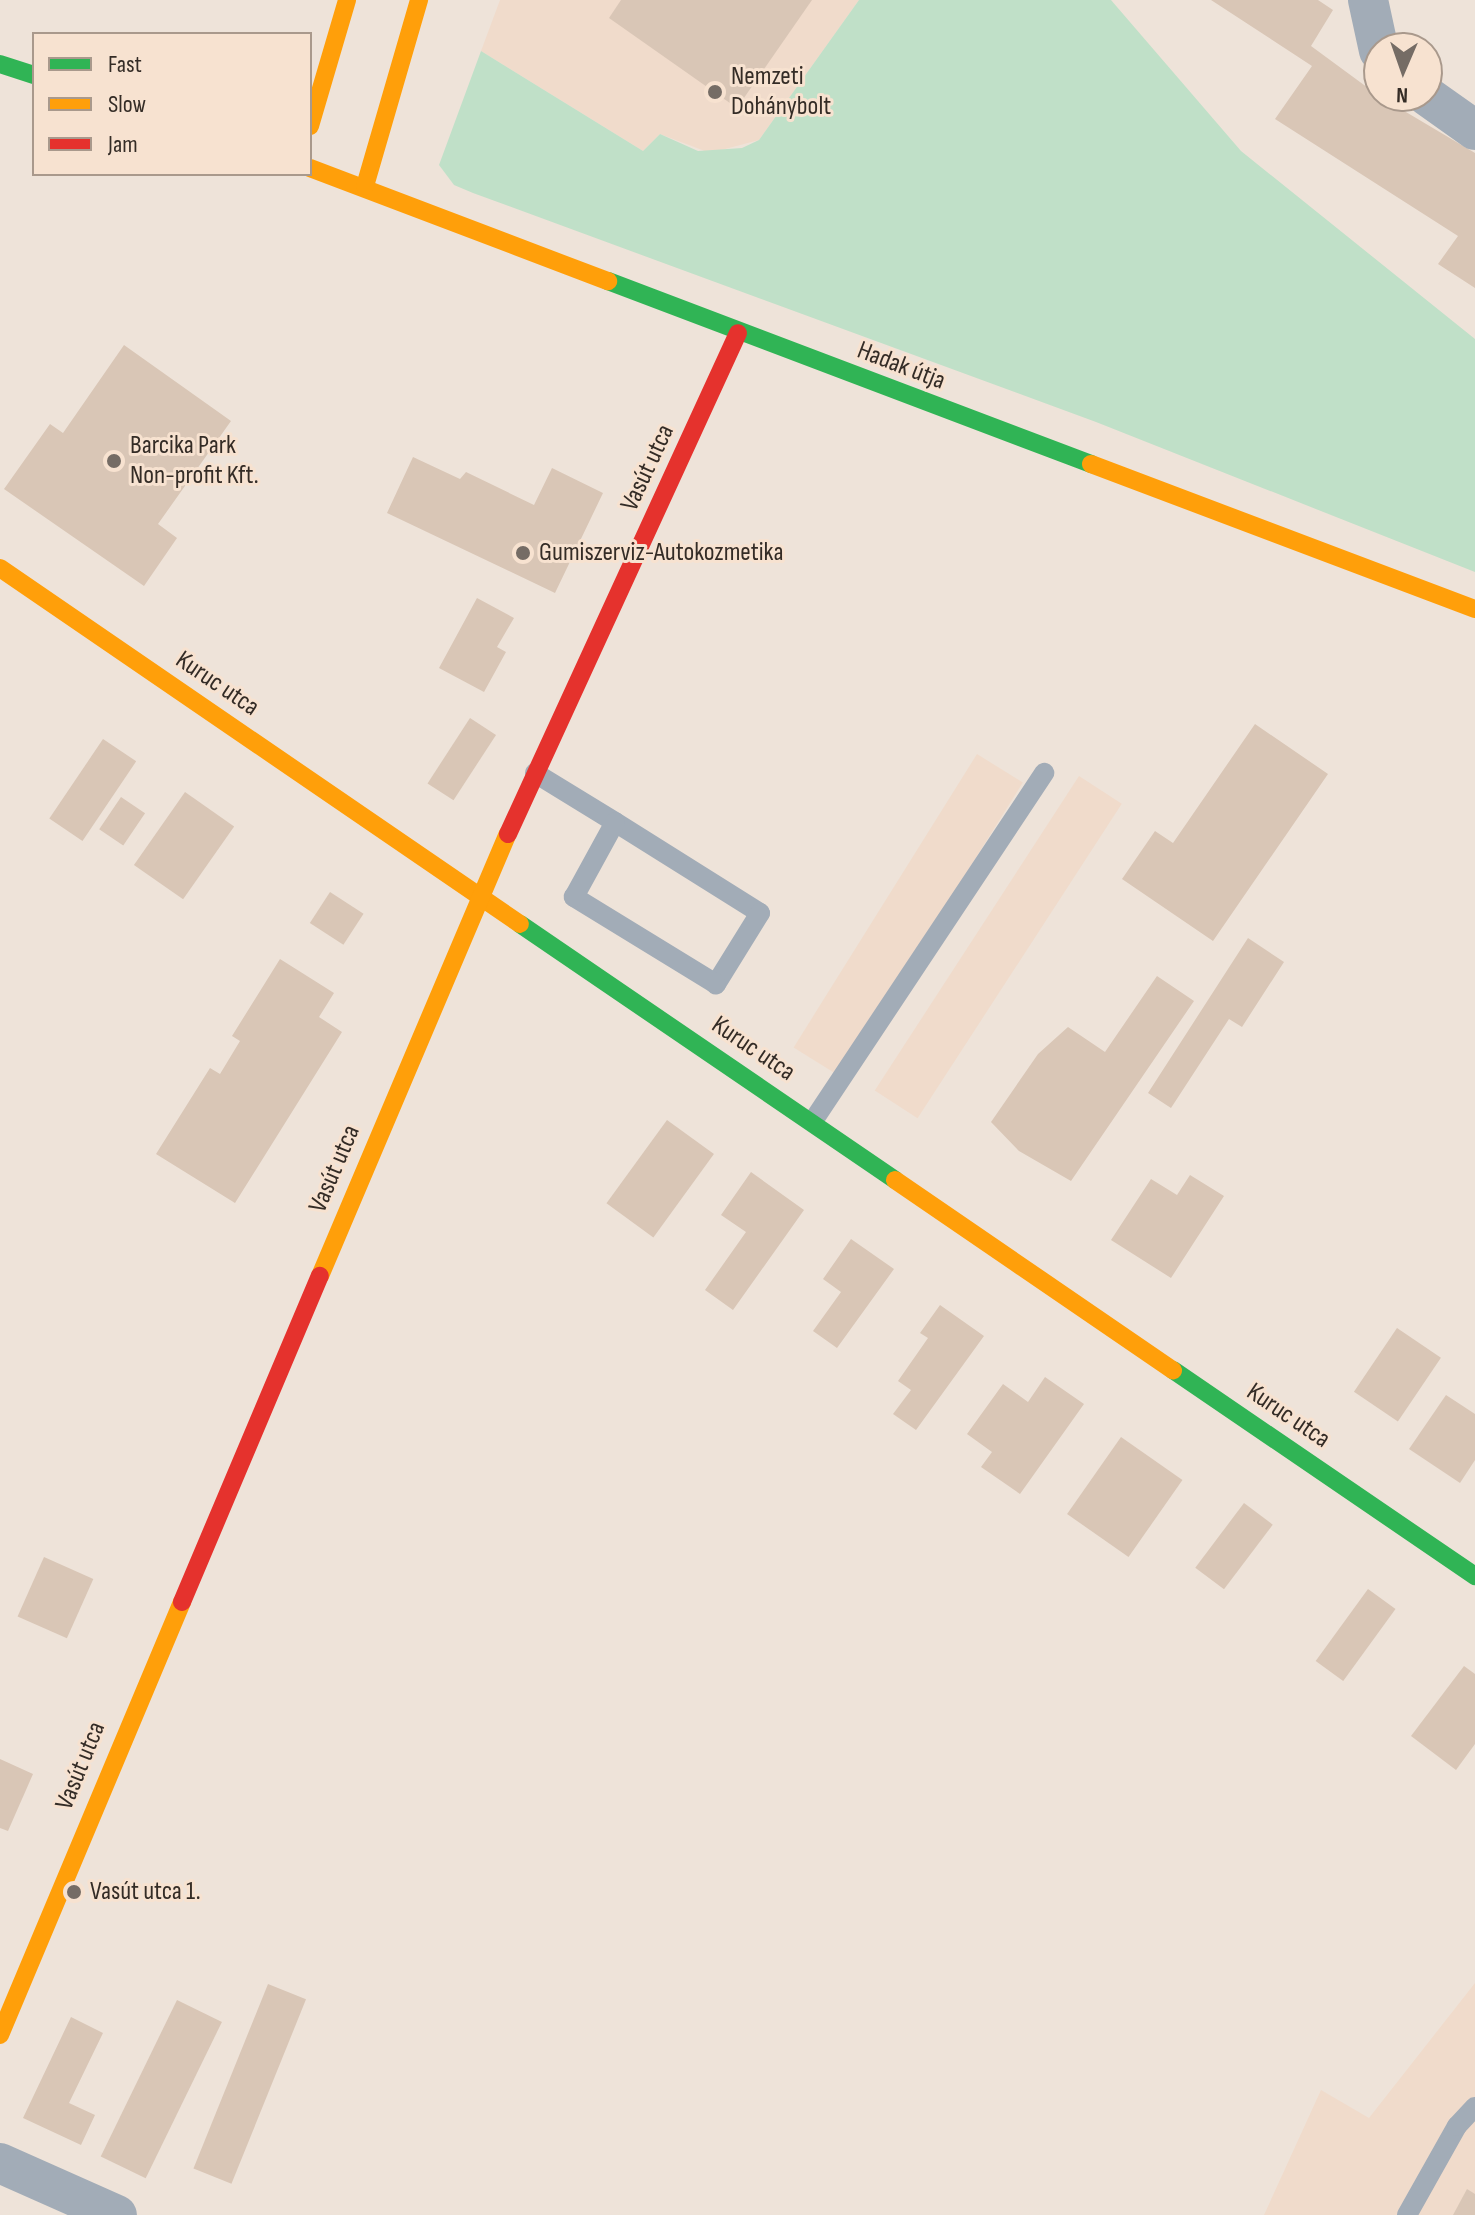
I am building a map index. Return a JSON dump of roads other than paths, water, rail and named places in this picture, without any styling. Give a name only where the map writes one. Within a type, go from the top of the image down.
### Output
[{"type":"street","points":[[312,119],[347,0]]},
{"type":"street","points":[[365,186],[419,0]]},
{"type":"street","points":[[1368,0],[1375,32]]},
{"type":"street","points":[[0,64],[32,74]]},
{"type":"street","points":[[1443,107],[1475,130]]},
{"type":"street","name":"Hadak útja","points":[[312,169],[365,186],[738,333],[1475,609]]},
{"type":"street","name":"Vasút utca","points":[[0,2035],[480,895],[738,333]]},
{"type":"street","name":"Kuruc utca","points":[[0,568],[1475,1576]]},
{"type":"street","points":[[0,2163],[117,2215]]},
{"type":"lane","points":[[535,773],[615,822],[760,913],[716,984],[574,897],[615,822]]},
{"type":"lane","points":[[813,1121],[1044,773]]},
{"type":"lane","points":[[1407,2215],[1457,2126],[1475,2107]]},
{"type":"place","name":"Nemzeti Dohánybolt","points":[[715,92]]},
{"type":"place","name":"Barcika Park Non-profit Kft.","points":[[114,461]]},
{"type":"place","name":"Gumiszerviz-Autokozmetika","points":[[523,553]]},
{"type":"place","name":"Vasút utca 1.","points":[[74,1892]]}]
